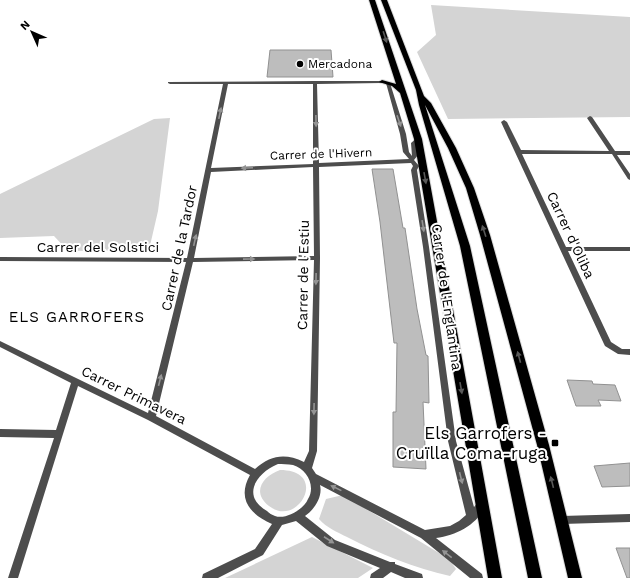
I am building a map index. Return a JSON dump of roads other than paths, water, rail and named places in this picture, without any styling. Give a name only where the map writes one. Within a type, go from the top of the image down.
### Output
[{"type":"main road","points":[[372,0],[418,139],[495,578]]},
{"type":"main road","points":[[384,0],[392,16],[421,97],[422,105],[465,246],[535,578]]},
{"type":"main road","points":[[385,83],[397,74]]},
{"type":"main road","points":[[385,83],[394,85],[404,96]]},
{"type":"main road","points":[[421,97],[428,103],[470,188],[485,236],[562,520],[575,578]]},
{"type":"street","name":"Carrer de l'Estiu","points":[[307,468],[313,451],[317,258],[315,82]]},
{"type":"street","points":[[170,83],[385,83]]},
{"type":"street","name":"Carrer de la Tardor","points":[[150,418],[190,260],[226,83]]},
{"type":"street","name":"Carrer de l'Englantina","points":[[385,83],[403,134],[406,152],[416,166],[414,170],[452,441],[472,518]]},
{"type":"street","points":[[590,118],[630,178]]},
{"type":"street","name":"Carrer d'Oliba","points":[[504,122],[608,344],[621,352],[630,352]]},
{"type":"street","points":[[412,161],[415,155],[414,143],[418,139]]},
{"type":"street","points":[[519,152],[630,153]]},
{"type":"street","name":"Carrer de l'Hivern","points":[[208,170],[412,161]]},
{"type":"street","points":[[564,249],[630,249]]},
{"type":"street","name":"Carrer del Solstici","points":[[0,259],[190,260],[317,258]]},
{"type":"street","name":"Carrer Primavera","points":[[0,344],[150,418],[255,473]]},
{"type":"street","points":[[13,578],[76,382]]},
{"type":"street","points":[[0,433],[59,434]]},
{"type":"street","points":[[277,460],[295,461],[307,468],[314,477],[317,488],[314,500],[308,509],[298,517],[279,521],[260,514],[253,506],[249,495],[249,485],[255,473],[268,463],[277,460]]},
{"type":"street","points":[[314,477],[424,535],[478,578]]},
{"type":"street","points":[[424,535],[447,533],[459,528],[472,518],[481,505]]},
{"type":"street","points":[[298,517],[331,542],[418,578]]},
{"type":"street","points":[[562,520],[630,518]]},
{"type":"street","points":[[208,578],[259,552],[279,521]]},
{"type":"street","points":[[375,578],[391,566]]},
{"type":"place","name":"Mercadona","points":[[300,64]]},
{"type":"place","name":"Els Garrofers - Cruïlla Coma-ruga","points":[[555,443]]},
{"type":"district","name":"ELS GARROFERS","points":[[77,317]]}]
